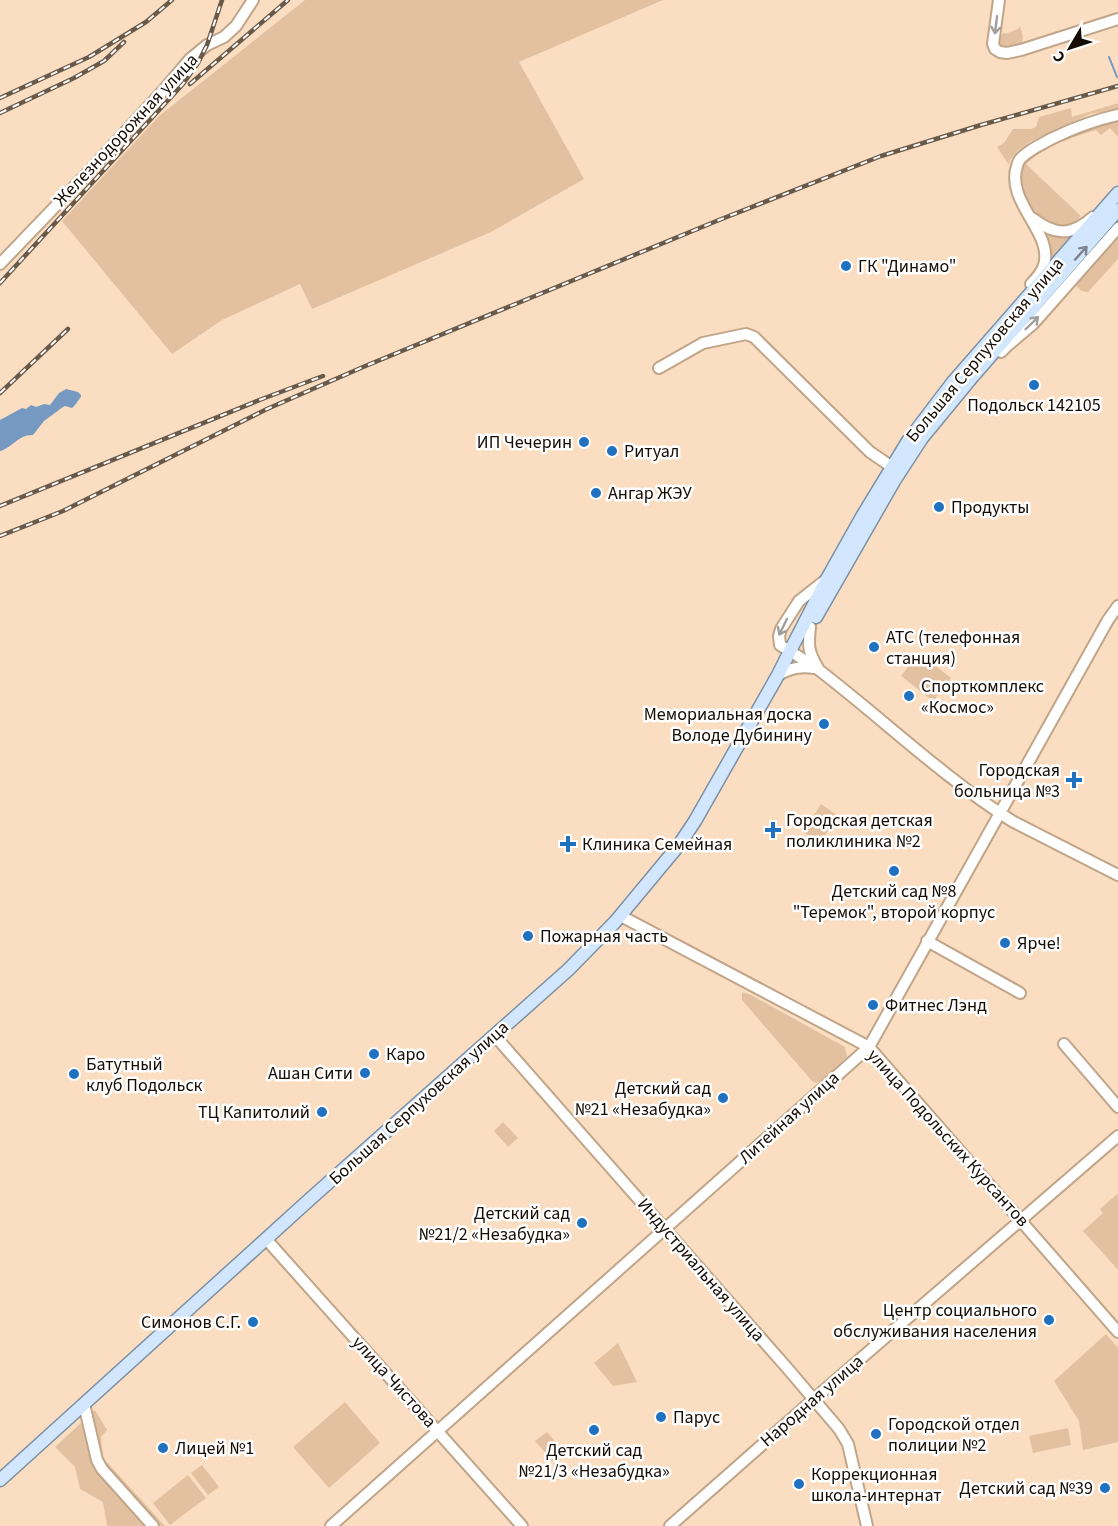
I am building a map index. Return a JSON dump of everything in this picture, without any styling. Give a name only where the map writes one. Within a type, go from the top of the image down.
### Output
[{"type":"main road","name":"Большая Серпуховская улица","points":[[792,652],[827,579],[908,441],[932,408],[1011,316],[1116,201]]},
{"type":"main road","name":"Большая Серпуховская улица","points":[[0,1480],[568,970],[621,916],[679,845],[695,820],[778,675],[810,627],[884,498],[922,438],[1116,201]]},
{"type":"street","name":"Железнодорожная улица","points":[[0,264],[118,140],[190,59],[207,45],[224,37],[236,26],[253,0]]},
{"type":"street","points":[[999,0],[993,44],[1000,52],[1021,50],[1118,19]]},
{"type":"street","points":[[1011,316],[1024,293],[1038,276],[1044,265],[1045,255],[1044,245],[1027,214],[1015,183],[1015,173],[1020,159],[1036,146],[1067,132],[1096,120],[1118,115]]},
{"type":"street","points":[[1027,214],[1042,226],[1065,232],[1086,224],[1116,201]]},
{"type":"street","points":[[973,375],[1033,324],[1118,228]]},
{"type":"street","points":[[659,368],[704,343],[746,334],[754,337],[870,452],[892,467]]},
{"type":"street","name":"Литейная улица","points":[[331,1526],[869,1047],[1108,620],[1118,606]]},
{"type":"street","points":[[810,627],[808,645],[811,657],[818,669]]},
{"type":"street","points":[[792,652],[818,669],[951,777],[1000,813],[1118,875]]},
{"type":"street","points":[[778,675],[794,667],[818,669]]},
{"type":"street","name":"улица Подольских Курсантов","points":[[621,916],[869,1047],[1118,1332]]},
{"type":"street","points":[[927,941],[1020,993]]},
{"type":"street","name":"Индустриальная улица","points":[[495,1036],[839,1428],[848,1444],[867,1526]]},
{"type":"street","points":[[1064,1044],[1118,1107]]},
{"type":"street","name":"Народная улица","points":[[670,1526],[1118,1136]]},
{"type":"street","name":"улица Чистова","points":[[266,1239],[522,1526]]},
{"type":"street","points":[[84,1404],[97,1460],[102,1469],[153,1526]]},
{"type":"shaded area","points":[[305,0],[663,0],[519,62],[584,179],[491,232],[312,309],[300,284],[222,320],[172,354],[62,221],[159,116]]},
{"type":"shaded area","points":[[1020,26],[1023,36],[1022,45],[1003,50],[995,43],[1004,32],[1005,34]]},
{"type":"shaded area","points":[[1118,103],[1118,109],[1090,114],[1031,141],[1017,151],[1009,165],[997,147],[1004,143],[1013,129],[1036,127],[1039,117],[1071,108],[1072,117]]},
{"type":"shaded area","points":[[1107,122],[1118,122],[1118,137],[1110,128],[1101,135],[1096,130],[1051,147],[1026,164],[1081,216],[1070,225],[1059,228],[1035,216],[1021,189],[1019,174],[1023,162],[1051,144]]},
{"type":"shaded area","points":[[1118,232],[1118,259],[1088,292],[1080,290],[1075,284]]},
{"type":"shaded area","points":[[1044,233],[1060,237],[1077,234],[1049,265],[1050,250]]},
{"type":"shaded area","points":[[919,653],[951,678],[933,701],[901,676]]},
{"type":"shaded area","points":[[821,804],[838,816],[820,843],[803,832]]},
{"type":"shaded area","points":[[742,992],[845,1047],[847,1057],[822,1080],[816,1083],[812,1081],[742,1000]]},
{"type":"shaded area","points":[[503,1122],[518,1138],[508,1147],[494,1131]]},
{"type":"shaded area","points":[[1117,1194],[1118,1270],[1083,1231],[1103,1213],[1100,1209]]},
{"type":"shaded area","points":[[1106,1334],[1118,1348],[1118,1442],[1083,1450],[1079,1421],[1054,1381]]},
{"type":"shaded area","points":[[618,1343],[637,1382],[613,1386],[594,1363]]},
{"type":"shaded area","points":[[345,1402],[380,1443],[329,1488],[293,1447]]},
{"type":"shaded area","points":[[95,1410],[107,1430],[101,1437],[103,1458],[165,1526],[107,1526],[103,1502],[80,1489],[75,1467],[55,1447]]},
{"type":"shaded area","points":[[1068,1428],[1071,1445],[1033,1453],[1029,1436]]},
{"type":"shaded area","points":[[547,1432],[566,1454],[555,1464],[535,1441]]},
{"type":"shaded area","points":[[202,1465],[219,1487],[208,1495],[191,1473]]},
{"type":"shaded area","points":[[188,1475],[206,1498],[170,1525],[153,1503]]},
{"type":"water","points":[[66,389],[81,395],[72,408],[63,407],[44,421],[33,435],[28,435],[0,451],[0,420],[31,405],[36,407],[44,404],[50,405],[59,393]]},
{"type":"waterway","points":[[1109,57],[1117,77]]},
{"type":"railway","points":[[0,98],[89,57],[146,22],[172,0]]},
{"type":"railway","points":[[0,283],[183,84],[207,45],[222,0]]},
{"type":"railway","points":[[190,84],[288,0]]},
{"type":"railway","points":[[0,113],[104,61],[124,42]]},
{"type":"railway","points":[[0,536],[63,511],[267,409],[719,220],[881,156],[1118,86]]},
{"type":"railway","points":[[0,393],[68,329]]},
{"type":"railway","points":[[0,506],[323,376]]},
{"type":"place","name":"ГК \"Динамо\"","points":[[846,266]]},
{"type":"place","name":"Подольск 142105","points":[[1034,385]]},
{"type":"place","name":"ИП Чечерин","points":[[584,442]]},
{"type":"place","name":"Ритуал","points":[[612,451]]},
{"type":"place","name":"Ангар ЖЭУ","points":[[596,493]]},
{"type":"place","name":"Продукты","points":[[939,507]]},
{"type":"place","name":"АТС (телефонная станция)","points":[[874,647]]},
{"type":"place","name":"Спорткомплекс «Космос»","points":[[909,696]]},
{"type":"place","name":"Мемориальная доска Володе Дубинину","points":[[824,724]]},
{"type":"place","name":"Городская больница №3","points":[[1074,780]]},
{"type":"place","name":"Городская детская поликлиника №2","points":[[773,830]]},
{"type":"place","name":"Клиника Семейная","points":[[568,844]]},
{"type":"place","name":"Детский сад №8 \"Теремок\", второй корпус","points":[[894,871]]},
{"type":"place","name":"Пожарная часть","points":[[528,936]]},
{"type":"place","name":"Ярче!","points":[[1005,943]]},
{"type":"place","name":"Фитнес Лэнд","points":[[873,1005]]},
{"type":"place","name":"Каро","points":[[374,1054]]},
{"type":"place","name":"Ашан Сити","points":[[365,1073]]},
{"type":"place","name":"Батутный клуб Подольск","points":[[74,1074]]},
{"type":"place","name":"Детский сад №21 «Незабудка»","points":[[723,1098]]},
{"type":"place","name":"ТЦ Капитолий","points":[[322,1112]]},
{"type":"place","name":"Детский сад №21/2 «Незабудка»","points":[[582,1223]]},
{"type":"place","name":"Центр социального обслуживания населения","points":[[1049,1320]]},
{"type":"place","name":"Симонов С.Г.","points":[[253,1322]]},
{"type":"place","name":"Парус","points":[[661,1417]]},
{"type":"place","name":"Детский сад №21/3 «Незабудка»","points":[[594,1430]]},
{"type":"place","name":"Городской отдел полиции №2","points":[[876,1434]]},
{"type":"place","name":"Лицей №1","points":[[163,1448]]},
{"type":"place","name":"Коррекционная школа-интернат","points":[[799,1484]]},
{"type":"place","name":"Детский сад №39","points":[[1105,1488]]}]
